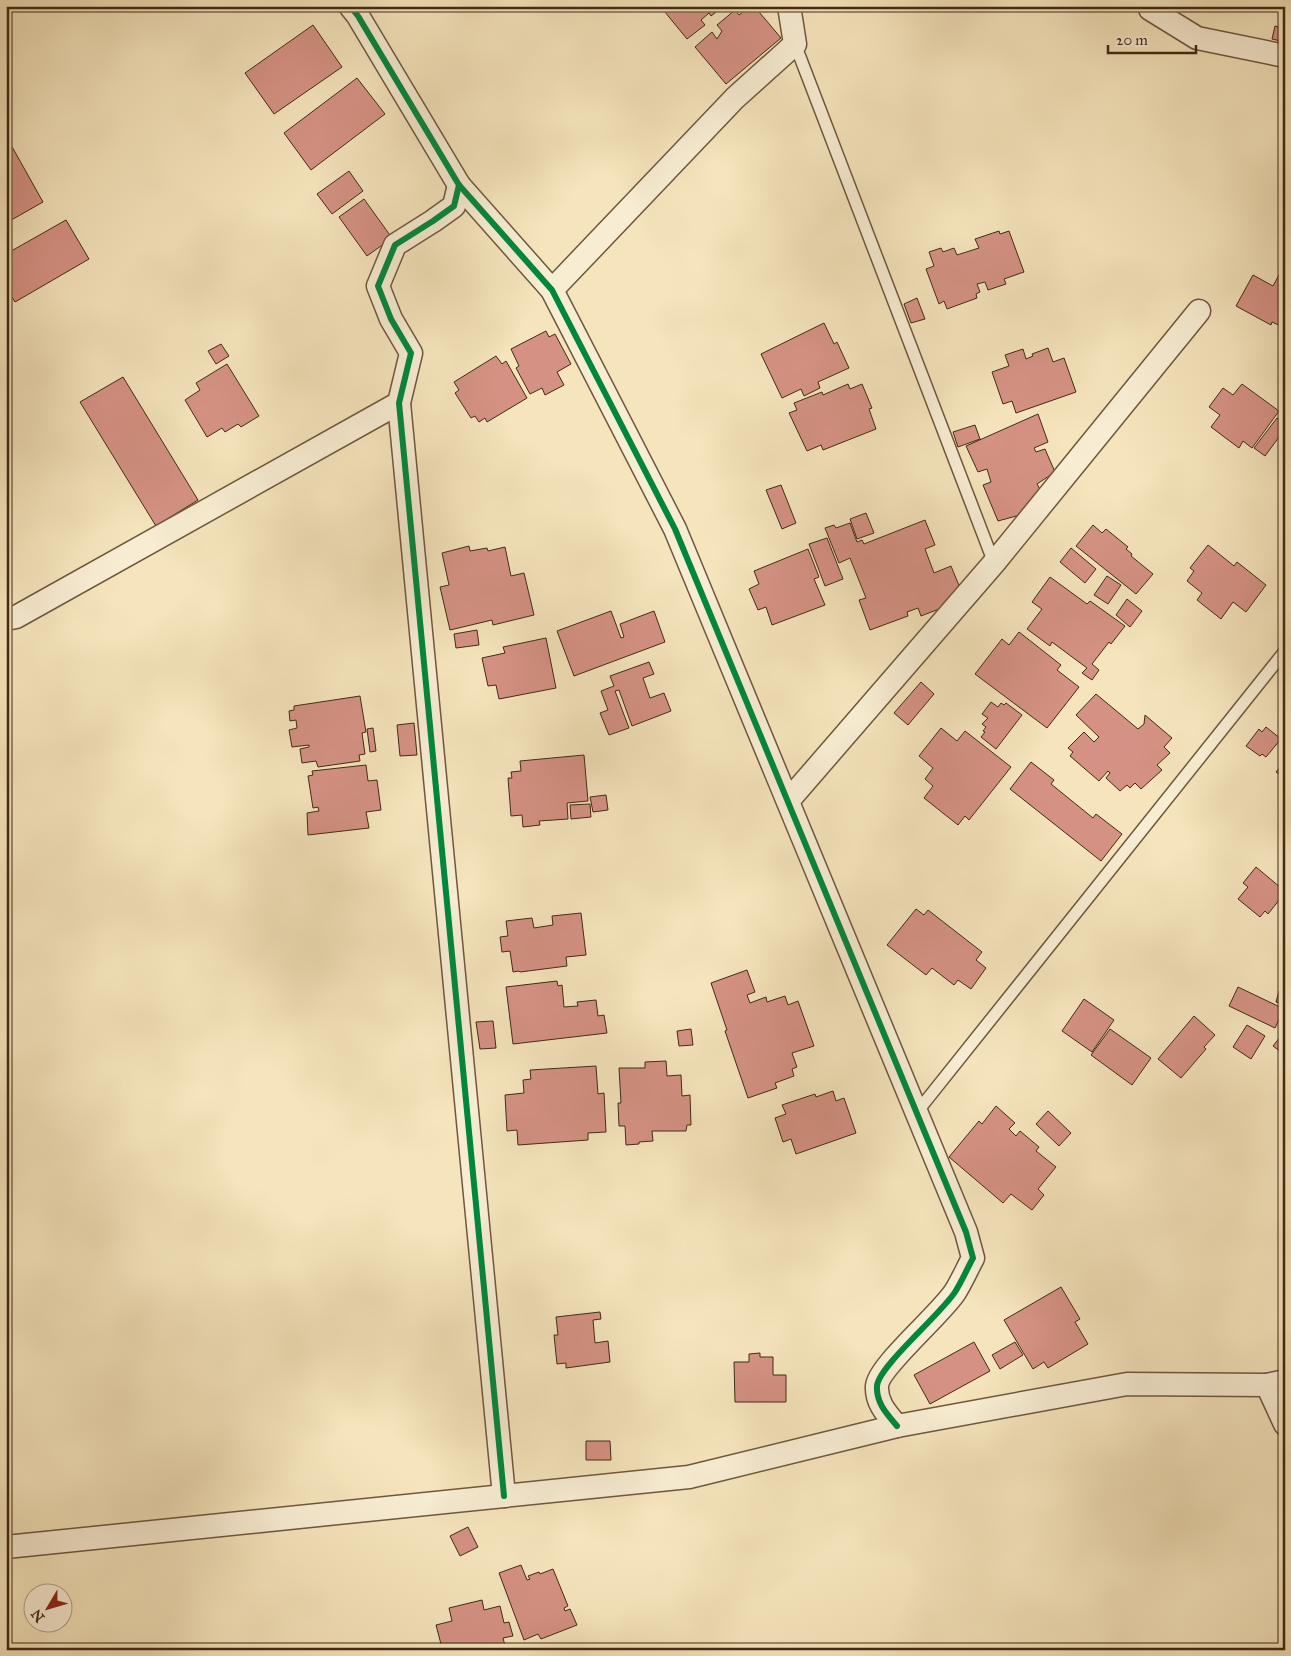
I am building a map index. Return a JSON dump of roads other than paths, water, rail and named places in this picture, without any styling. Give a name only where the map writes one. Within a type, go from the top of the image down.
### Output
[{"type":"street","points":[[350,6],[358,16],[459,184],[552,290],[675,528],[966,1232],[973,1258],[955,1292],[936,1316],[885,1368],[876,1384],[878,1401],[897,1426]]},
{"type":"street","points":[[552,290],[734,98],[794,44],[789,6]]},
{"type":"street","points":[[1149,6],[1150,9],[1197,38],[1285,56]]},
{"type":"street","points":[[459,184],[454,206],[395,245],[378,286],[391,319],[411,353],[399,403],[504,1496]]},
{"type":"street","points":[[788,801],[994,563],[1198,311]]},
{"type":"street","points":[[6,619],[16,617],[399,403]]},
{"type":"street","points":[[6,1547],[689,1477],[897,1426],[1127,1384],[1276,1383],[1285,1424]]},
{"type":"lane","points":[[794,44],[994,563]]},
{"type":"lane","points":[[917,1112],[1285,652]]}]
